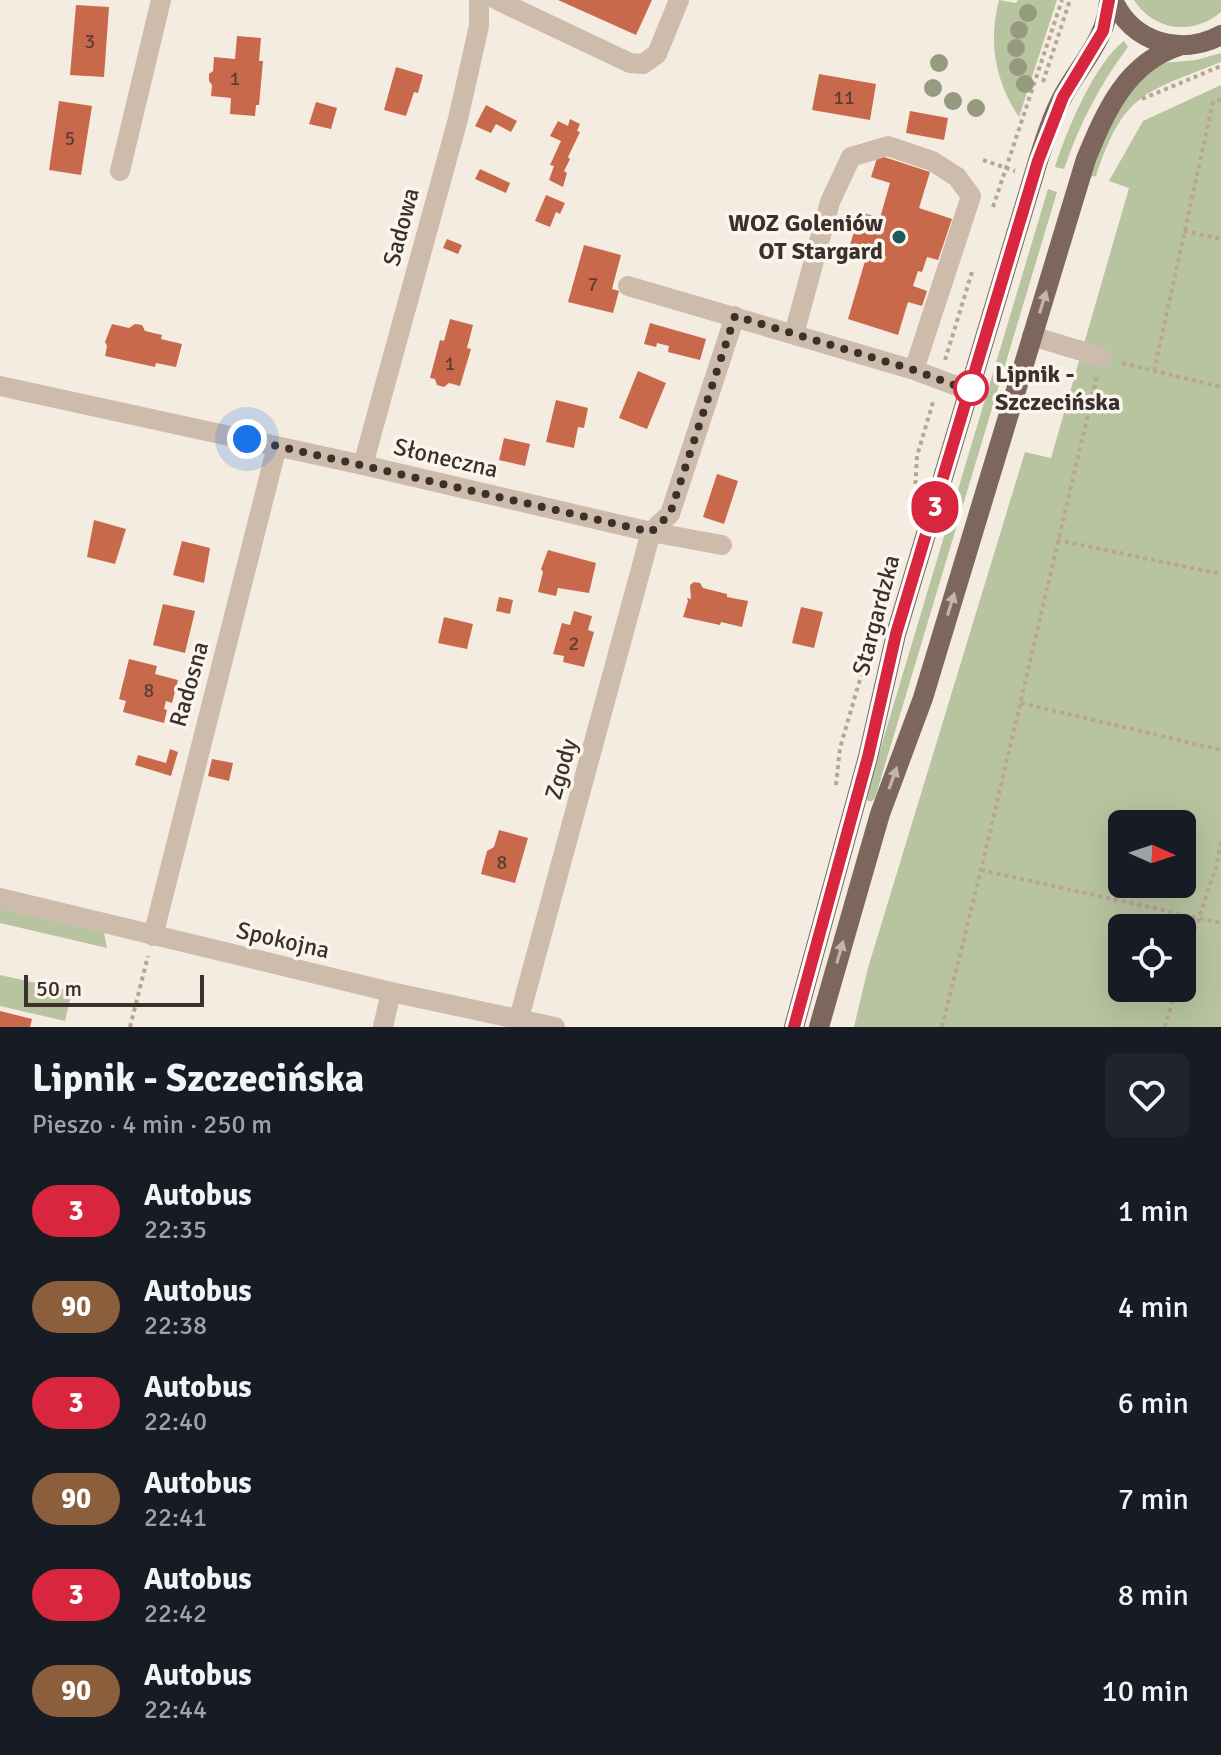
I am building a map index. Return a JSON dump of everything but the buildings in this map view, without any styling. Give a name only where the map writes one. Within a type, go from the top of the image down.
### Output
[{"type":"main road","points":[[1111,0],[1138,32],[1154,40],[1179,46]]},
{"type":"main road","name":"Stargardzka","points":[[794,1027],[868,757],[896,634],[1045,139],[1063,97],[1103,31],[1111,0]]},
{"type":"main road","points":[[819,1027],[880,814],[923,698],[1081,175],[1103,121],[1139,67],[1153,56],[1221,35]]},
{"type":"street","points":[[120,171],[161,0]]},
{"type":"street","name":"Sadowa","points":[[363,465],[458,119],[479,26],[479,0]]},
{"type":"street","points":[[497,0],[520,6],[630,63],[643,64],[657,54],[679,0]]},
{"type":"street","points":[[794,334],[830,202],[851,157],[888,146],[932,161],[957,177],[971,196],[914,370]]},
{"type":"street","points":[[628,286],[914,370],[970,391]]},
{"type":"street","points":[[651,532],[670,514],[735,316]]},
{"type":"street","points":[[1032,336],[1101,357]]},
{"type":"street","name":"Słoneczna","points":[[0,386],[651,532],[722,545]]},
{"type":"street","name":"Radosna","points":[[153,936],[277,446]]},
{"type":"street","name":"Zgody","points":[[519,1018],[651,532]]},
{"type":"street","name":"Spokojna","points":[[0,898],[391,992],[555,1027]]},
{"type":"street","points":[[383,1027],[391,992]]},
{"type":"path","points":[[1137,103],[1153,93],[1221,66]]},
{"type":"path","points":[[1154,371],[1213,102],[1221,100]]},
{"type":"path","points":[[1184,231],[1221,239]]},
{"type":"path","points":[[942,1027],[1101,357],[1221,387]]},
{"type":"path","points":[[1057,540],[1221,574]]},
{"type":"path","points":[[1021,703],[1221,750]]},
{"type":"path","points":[[1196,923],[1221,843]]},
{"type":"path","points":[[981,870],[1221,923]]},
{"type":"path","points":[[130,1027],[153,936]]},
{"type":"path","points":[[1165,1027],[1172,1002]]},
{"type":"green space","points":[[999,0],[1016,3],[1018,0],[1057,0],[1019,117],[1004,89],[996,61],[994,31]]},
{"type":"green space","points":[[1134,0],[1221,0],[1221,12],[1198,25],[1174,27],[1152,18]]},
{"type":"green space","points":[[1124,41],[1128,47],[1091,105],[1064,169],[1055,167],[1092,81]]},
{"type":"green space","points":[[1221,53],[1221,62],[1173,81],[1140,99],[1117,127],[1096,176],[1088,177],[1130,86],[1161,63],[1196,60]]},
{"type":"green space","points":[[1221,85],[1221,1027],[854,1027],[868,968],[1025,452],[1051,458],[1129,188],[1109,181],[1143,121]]},
{"type":"green space","points":[[1048,189],[1057,192],[875,798],[868,801],[866,797]]},
{"type":"green space","points":[[0,908],[104,933],[107,948],[0,923]]},
{"type":"green space","points":[[0,975],[72,991],[65,1021],[0,1006]]},
{"type":"bus line","name":"3","points":[[794,1027],[868,757],[896,634],[1038,161],[1063,97],[1103,31],[1109,0]]},
{"type":"place","name":"WOZ Goleniów OT Stargard","points":[[899,237]]},
{"type":"place","name":"Lipnik - Szczecińska","points":[[971,388]]},
{"type":"route","points":[[247,439],[651,532],[670,514],[735,316],[914,370],[947,384],[970,391],[971,388]]}]
